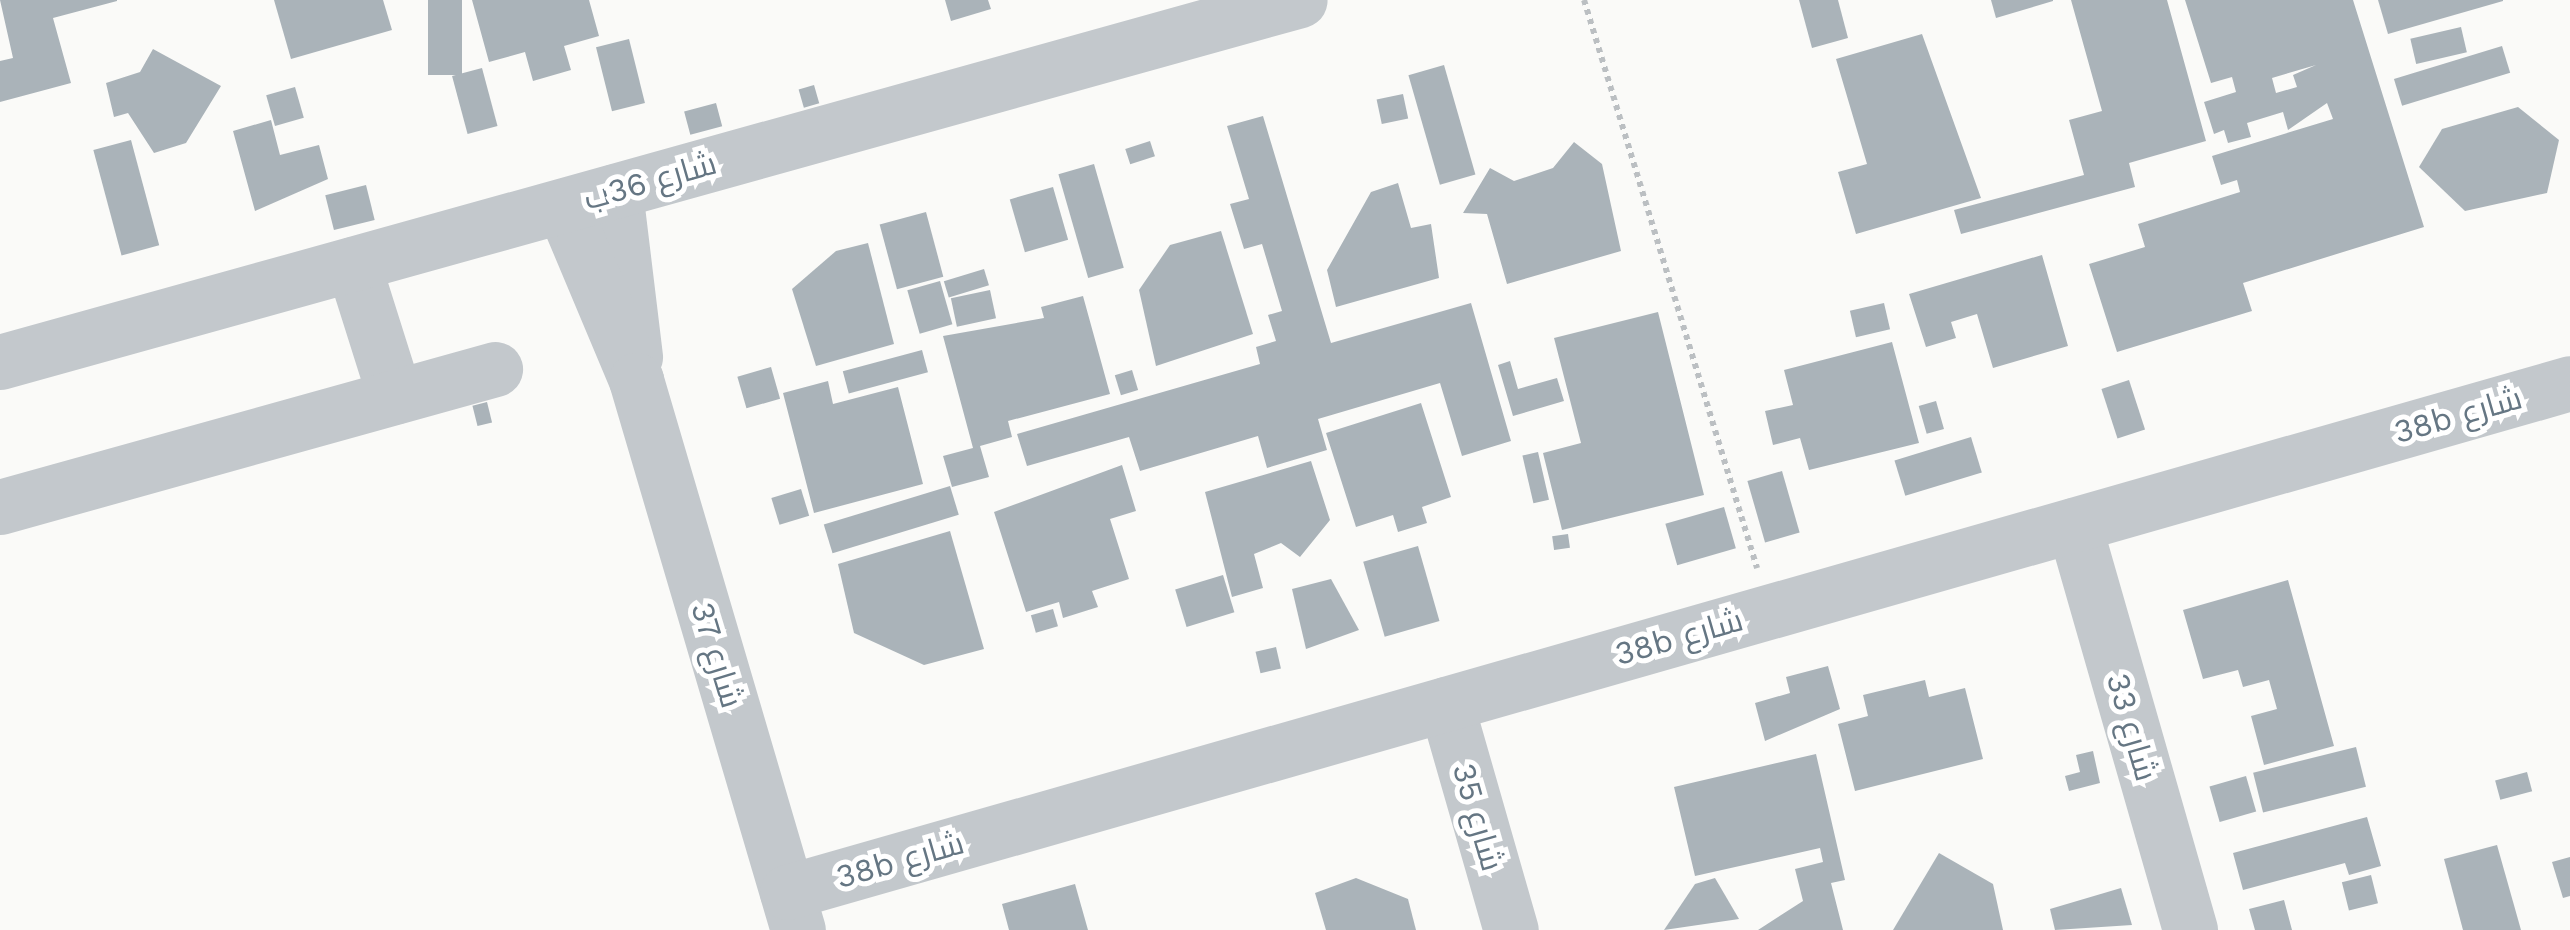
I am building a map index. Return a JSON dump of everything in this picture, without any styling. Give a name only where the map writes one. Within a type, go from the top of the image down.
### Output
[{"type":"street","name":"شارع 36ب","points":[[0,362],[1300,0]]},
{"type":"street","name":"شارع 37","points":[[615,191],[636,380]]},
{"type":"street","name":"شارع 37","points":[[563,206],[636,380],[793,911]]},
{"type":"street","points":[[353,264],[395,398]]},
{"type":"street","points":[[0,507],[495,368]]},
{"type":"street","name":"38b شارع","points":[[793,911],[1446,704],[2570,383]]},
{"type":"street","name":"شارع 33","points":[[2074,524],[2190,930]]},
{"type":"street","name":"شارع 35","points":[[1446,704],[1511,930]]},
{"type":"path","points":[[1584,0],[1770,611]]},
{"type":"building","points":[[0,0],[117,1],[53,18],[71,83],[0,102],[0,61],[13,58]]},
{"type":"building","points":[[274,0],[383,0],[392,30],[291,59]]},
{"type":"building","points":[[428,0],[462,0],[462,75],[428,75]]},
{"type":"building","points":[[472,0],[589,0],[599,36],[564,46],[571,70],[533,81],[525,52],[489,62]]},
{"type":"building","points":[[945,0],[988,0],[991,9],[951,21]]},
{"type":"building","points":[[1799,0],[1838,0],[1848,38],[1812,48]]},
{"type":"building","points":[[1991,0],[2053,0],[2053,1],[1996,18]]},
{"type":"building","points":[[2071,0],[2167,0],[2206,141],[2129,163],[2135,187],[1961,234],[1954,210],[2084,175],[2069,120],[2102,111]]},
{"type":"building","points":[[2185,0],[2353,0],[2424,227],[2243,283],[2252,311],[2117,352],[2089,264],[2145,247],[2138,224],[2240,192],[2237,180],[2221,185],[2212,156],[2333,119],[2327,103],[2288,130],[2283,112],[2247,123],[2251,137],[2228,143],[2224,130],[2214,134],[2204,102],[2236,92],[2232,77],[2211,83]],"holes":[[[2316,65],[2293,75],[2297,87],[2276,93],[2272,78]]]},
{"type":"building","points":[[2378,0],[2503,0],[2503,1],[2388,34]]},
{"type":"building","points":[[2461,27],[2467,52],[2416,64],[2410,39]]},
{"type":"building","points":[[1922,34],[1981,198],[1856,234],[1838,172],[1867,164],[1836,59]]},
{"type":"building","points":[[629,39],[645,103],[612,111],[596,47]]},
{"type":"building","points":[[2502,46],[2510,73],[2402,106],[2394,79]]},
{"type":"building","points":[[153,49],[221,86],[186,143],[154,153],[128,113],[114,117],[106,83],[140,72]]},
{"type":"building","points":[[1444,65],[1475,175],[1440,185],[1408,75]]},
{"type":"building","points":[[482,68],[498,126],[468,134],[452,76]]},
{"type":"building","points":[[814,85],[819,103],[804,108],[799,89]]},
{"type":"building","points":[[295,87],[304,118],[275,126],[266,95]]},
{"type":"building","points":[[1403,94],[1408,118],[1382,124],[1377,100]]},
{"type":"building","points":[[716,103],[722,126],[690,135],[684,112]]},
{"type":"building","points":[[2518,107],[2559,140],[2547,193],[2465,211],[2419,167],[2442,129]]},
{"type":"building","points":[[1263,116],[1331,343],[1471,303],[1511,441],[1462,456],[1440,383],[1318,419],[1327,450],[1267,468],[1258,436],[1140,471],[1129,437],[1027,466],[1017,434],[1260,364],[1256,347],[1276,341],[1268,315],[1282,311],[1262,244],[1244,249],[1230,204],[1249,199],[1227,126]]},
{"type":"building","points":[[271,120],[280,155],[319,145],[328,179],[255,211],[233,131]]},
{"type":"building","points":[[131,140],[159,245],[122,255],[93,150]]},
{"type":"building","points":[[1150,141],[1155,156],[1130,164],[1125,149]]},
{"type":"building","points":[[1574,142],[1602,164],[1621,251],[1507,284],[1487,214],[1463,213],[1490,168],[1514,181],[1553,168]]},
{"type":"building","points":[[1094,164],[1124,268],[1088,278],[1058,174]]},
{"type":"building","points":[[1398,183],[1411,228],[1431,224],[1439,278],[1336,307],[1327,270],[1371,192]]},
{"type":"building","points":[[366,185],[375,220],[334,230],[325,195]]},
{"type":"building","points":[[1053,187],[1068,240],[1025,252],[1010,199]]},
{"type":"building","points":[[926,212],[943,277],[897,289],[880,224]]},
{"type":"building","points":[[1221,231],[1253,334],[1156,366],[1139,290],[1170,245]]},
{"type":"building","points":[[868,243],[894,344],[816,366],[792,289],[836,251]]},
{"type":"building","points":[[2042,255],[2068,346],[1993,368],[1977,314],[1951,322],[1956,338],[1926,347],[1909,294]]},
{"type":"building","points":[[984,269],[989,285],[949,298],[944,281]]},
{"type":"building","points":[[940,281],[952,324],[920,334],[907,290]]},
{"type":"building","points":[[990,290],[996,318],[957,327],[951,298]]},
{"type":"building","points":[[1083,296],[1110,394],[1008,421],[1012,437],[980,446],[989,477],[952,487],[943,456],[973,448],[943,336],[1044,318],[1041,307]]},
{"type":"building","points":[[1884,303],[1890,329],[1856,337],[1850,311]]},
{"type":"building","points":[[1658,312],[1704,495],[1562,530],[1543,453],[1581,443],[1554,338]]},
{"type":"building","points":[[1892,342],[1919,443],[1809,470],[1800,438],[1773,445],[1765,411],[1793,405],[1784,370]]},
{"type":"building","points":[[922,350],[928,372],[849,393],[843,371]]},
{"type":"building","points":[[1510,361],[1518,389],[1557,378],[1564,401],[1513,416],[1498,365]]},
{"type":"building","points":[[771,367],[780,399],[746,408],[737,377]]},
{"type":"building","points":[[1132,370],[1138,390],[1121,395],[1115,375]]},
{"type":"building","points":[[2129,380],[2145,429],[2117,438],[2101,389]]},
{"type":"building","points":[[828,381],[833,404],[898,387],[923,484],[814,513],[783,393]]},
{"type":"building","points":[[1936,401],[1944,429],[1927,434],[1919,406]]},
{"type":"building","points":[[487,402],[492,422],[478,426],[472,406]]},
{"type":"building","points":[[1421,403],[1451,497],[1422,507],[1427,523],[1398,532],[1393,515],[1356,527],[1326,433]]},
{"type":"building","points":[[1971,437],[1982,472],[1905,496],[1894,460]]},
{"type":"building","points":[[1538,452],[1549,500],[1533,503],[1522,456]]},
{"type":"building","points":[[1311,461],[1330,520],[1300,557],[1281,543],[1254,554],[1263,588],[1232,597],[1205,492]]},
{"type":"building","points":[[1122,465],[1136,511],[1110,519],[1129,579],[1092,591],[1098,607],[1063,618],[1059,602],[1026,612],[994,512]]},
{"type":"building","points":[[1782,471],[1800,533],[1765,542],[1747,481]]},
{"type":"building","points":[[950,486],[959,515],[833,553],[824,525]]},
{"type":"building","points":[[801,489],[809,516],[780,525],[771,498]]},
{"type":"building","points":[[1724,507],[1736,548],[1677,565],[1665,524]]},
{"type":"building","points":[[950,531],[984,649],[924,665],[854,633],[838,564]]},
{"type":"building","points":[[1568,534],[1570,548],[1554,550],[1552,536]]},
{"type":"building","points":[[1418,546],[1439,621],[1385,637],[1363,562]]},
{"type":"building","points":[[1223,575],[1234,612],[1187,627],[1175,590]]},
{"type":"building","points":[[1331,579],[1359,630],[1306,649],[1292,589]]},
{"type":"building","points":[[2288,580],[2334,746],[2264,765],[2251,716],[2277,709],[2269,680],[2243,687],[2238,670],[2203,679],[2183,610]]},
{"type":"building","points":[[1053,609],[1058,626],[1036,633],[1031,615]]},
{"type":"building","points":[[1276,647],[1281,668],[1260,673],[1256,652]]},
{"type":"building","points":[[1828,666],[1840,709],[1765,741],[1755,703],[1790,693],[1786,677]]},
{"type":"building","points":[[1925,680],[1929,697],[1965,688],[1983,759],[1855,791],[1838,724],[1868,716],[1863,695]]},
{"type":"building","points":[[2356,747],[2366,787],[2263,812],[2253,773]]},
{"type":"building","points":[[2093,751],[2100,783],[2069,791],[2065,776],[2080,772],[2076,755]]},
{"type":"building","points":[[1816,754],[1845,880],[1831,883],[1843,930],[1758,930],[1803,901],[1795,869],[1823,862],[1820,848],[1695,876],[1674,787]]},
{"type":"building","points":[[2527,772],[2532,791],[2500,800],[2495,781]]},
{"type":"building","points":[[2246,776],[2256,812],[2220,822],[2209,786]]},
{"type":"building","points":[[2367,817],[2381,866],[2349,875],[2345,863],[2243,890],[2233,853]]},
{"type":"building","points":[[2497,845],[2521,930],[2463,930],[2444,859]]},
{"type":"building","points":[[1939,853],[1993,884],[2003,930],[1893,930]]},
{"type":"building","points":[[2570,857],[2570,896],[2563,898],[2552,862]]},
{"type":"building","points":[[2371,875],[2378,903],[2349,910],[2342,882]]},
{"type":"building","points":[[1356,878],[1408,899],[1416,930],[1326,930],[1315,893]]},
{"type":"building","points":[[1715,878],[1739,919],[1664,930],[1695,884]]},
{"type":"building","points":[[1075,884],[1088,930],[1009,930],[1002,904]]},
{"type":"building","points":[[2121,888],[2132,925],[2055,930],[2050,909]]},
{"type":"building","points":[[2284,900],[2292,930],[2255,930],[2249,909]]}]
